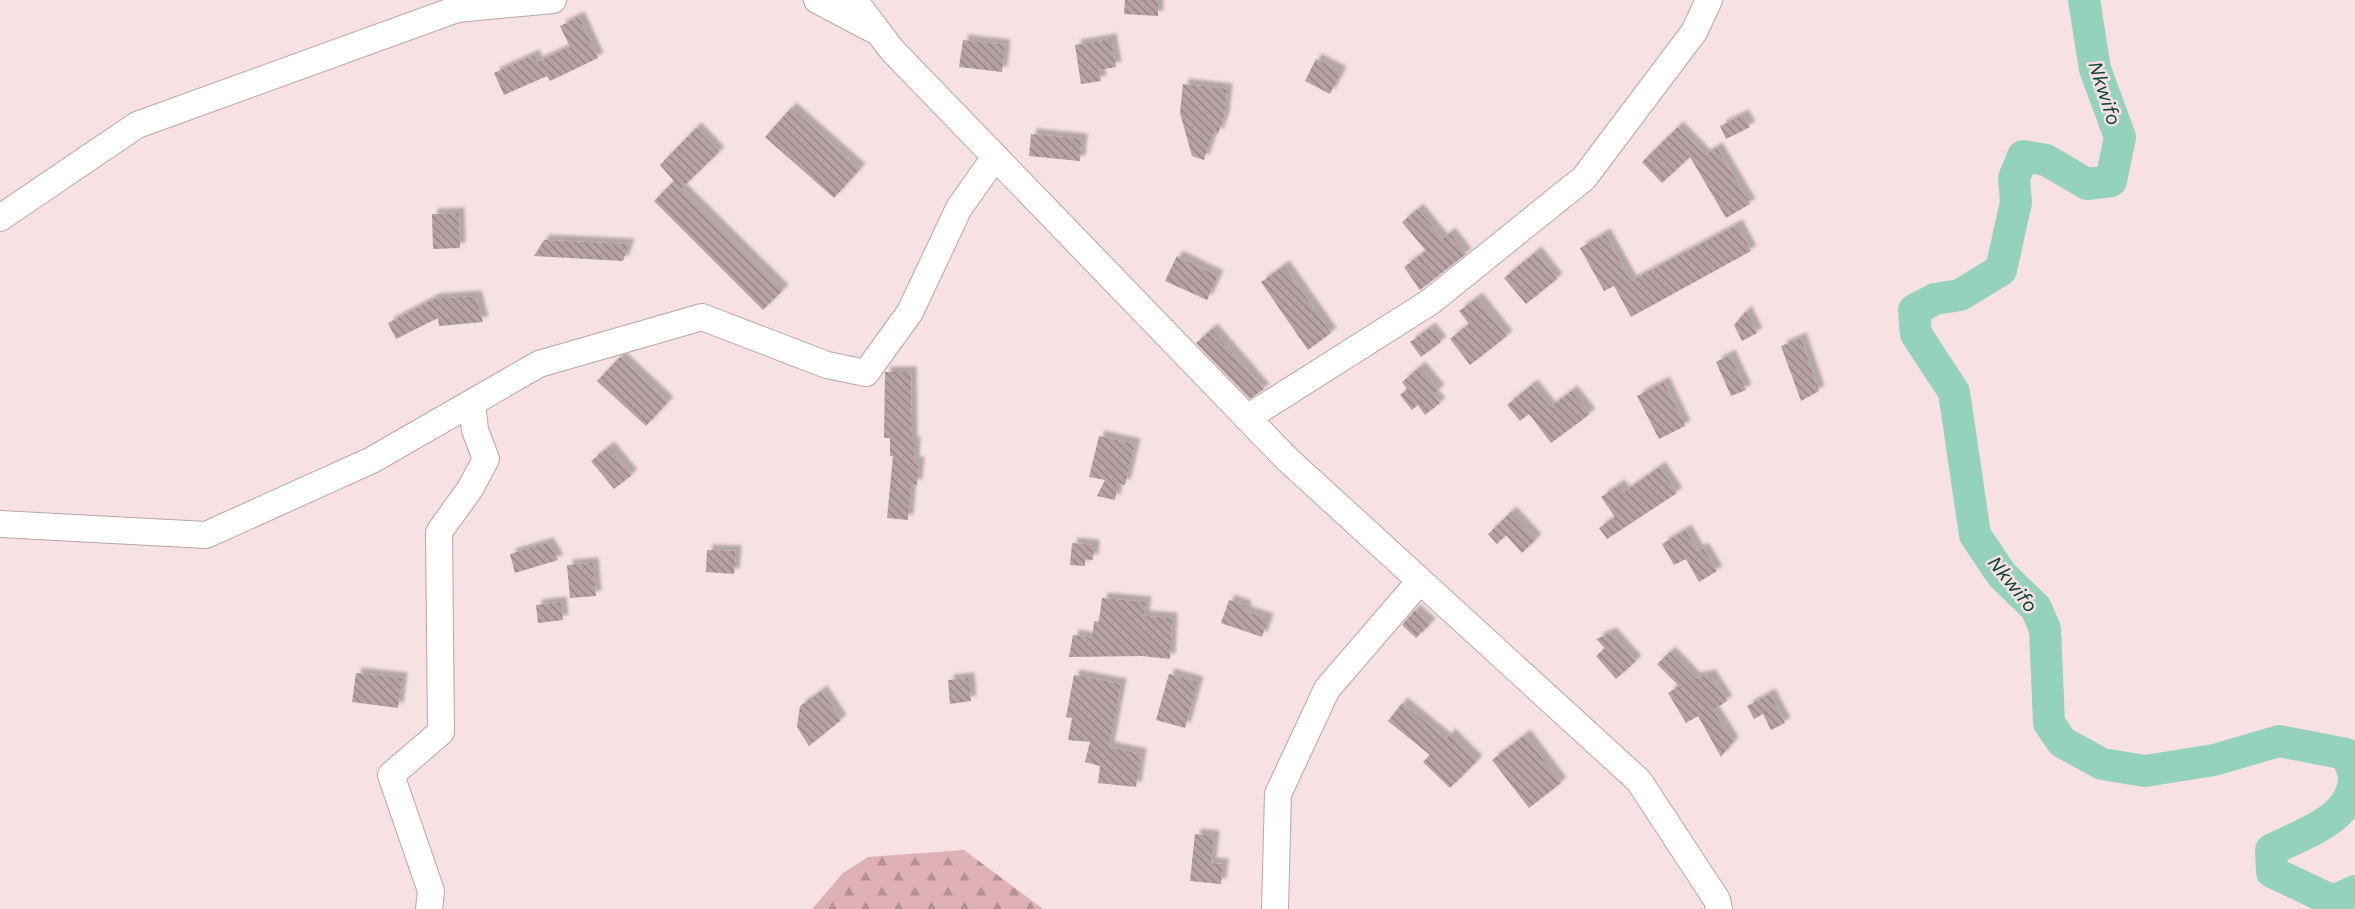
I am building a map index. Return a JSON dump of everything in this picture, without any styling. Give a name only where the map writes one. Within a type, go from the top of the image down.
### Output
[{"type":"street","points":[[0,218],[137,125],[457,9],[553,0]]},
{"type":"street","points":[[817,0],[878,32]]},
{"type":"street","points":[[854,0],[892,50],[1287,459],[1639,781],[1717,900],[1719,909]]},
{"type":"street","points":[[1247,418],[1430,302],[1584,178],[1694,32],[1709,0]]},
{"type":"street","points":[[0,524],[206,535],[372,460],[539,364],[702,316],[827,365],[866,373],[910,312],[958,208],[995,157]]},
{"type":"street","points":[[429,909],[431,891],[391,775],[441,732],[439,532],[470,489],[486,459],[475,430],[472,403]]},
{"type":"street","points":[[1275,909],[1278,794],[1327,689],[1420,581]]},
{"type":"green space","points":[[964,850],[1043,909],[812,909],[843,873],[868,857]]},
{"type":"building","points":[[1125,0],[1158,0],[1158,16],[1124,14]]},
{"type":"building","points":[[579,17],[598,58],[550,81],[547,76],[504,95],[494,73],[534,55],[537,62],[570,47],[560,26]]},
{"type":"building","points":[[1111,39],[1116,67],[1099,70],[1101,81],[1081,84],[1075,45]]},
{"type":"building","points":[[963,40],[1005,45],[1002,72],[959,67]]},
{"type":"building","points":[[1316,59],[1341,72],[1330,94],[1305,81]]},
{"type":"building","points":[[1183,84],[1227,89],[1224,117],[1218,134],[1213,133],[1204,160],[1192,156],[1180,113]]},
{"type":"building","points":[[791,108],[860,169],[834,198],[765,137]]},
{"type":"building","points":[[1743,115],[1750,127],[1726,139],[1720,126]]},
{"type":"building","points":[[1678,127],[1705,155],[1717,148],[1750,204],[1726,218],[1690,157],[1662,183],[1642,162]]},
{"type":"building","points":[[696,128],[719,152],[681,189],[783,290],[763,310],[654,201],[674,181],[660,165]]},
{"type":"building","points":[[1031,134],[1082,139],[1080,161],[1029,156]]},
{"type":"building","points":[[1418,209],[1442,239],[1450,233],[1466,254],[1420,290],[1404,267],[1426,251],[1402,222]]},
{"type":"building","points":[[459,213],[460,248],[433,249],[432,214]]},
{"type":"building","points":[[1737,225],[1751,251],[1631,317],[1614,286],[1604,291],[1580,248],[1605,234],[1631,281]]},
{"type":"building","points":[[544,240],[629,244],[623,261],[534,256]]},
{"type":"building","points":[[1536,252],[1557,279],[1526,304],[1504,278]]},
{"type":"building","points":[[1177,256],[1218,276],[1207,300],[1165,281]]},
{"type":"building","points":[[1284,266],[1331,333],[1308,350],[1261,282]]},
{"type":"building","points":[[476,296],[483,322],[439,326],[438,318],[396,339],[388,323],[434,299]]},
{"type":"building","points":[[1477,298],[1507,336],[1470,365],[1450,339],[1469,324],[1459,311]]},
{"type":"building","points":[[1746,311],[1757,333],[1742,341],[1734,325]]},
{"type":"building","points":[[1430,328],[1441,342],[1421,357],[1410,342]]},
{"type":"building","points":[[1212,329],[1264,389],[1250,399],[1196,343]]},
{"type":"building","points":[[1801,338],[1819,391],[1801,401],[1781,346]]},
{"type":"building","points":[[1730,355],[1746,390],[1731,396],[1716,362]]},
{"type":"building","points":[[620,357],[668,402],[646,426],[597,381]]},
{"type":"building","points":[[1420,367],[1439,390],[1433,395],[1440,403],[1425,415],[1418,405],[1412,410],[1400,395],[1407,389],[1402,382]]},
{"type":"building","points":[[885,372],[911,372],[912,442],[915,442],[914,462],[919,462],[917,485],[911,484],[908,520],[887,518],[893,456],[890,456],[890,438],[884,438]]},
{"type":"building","points":[[1664,382],[1685,426],[1659,439],[1637,396]]},
{"type":"building","points":[[1532,385],[1550,407],[1572,391],[1590,414],[1551,443],[1529,414],[1520,421],[1507,405]]},
{"type":"building","points":[[1099,436],[1135,444],[1125,485],[1118,483],[1115,500],[1097,496],[1105,480],[1089,477]]},
{"type":"building","points":[[609,447],[632,475],[614,489],[591,461]]},
{"type":"building","points":[[1660,467],[1677,493],[1607,539],[1599,528],[1615,517],[1601,497],[1619,485],[1624,492]]},
{"type":"building","points":[[1511,512],[1536,539],[1522,553],[1506,535],[1497,544],[1488,534]]},
{"type":"building","points":[[1686,530],[1698,551],[1703,548],[1717,571],[1699,582],[1686,559],[1674,565],[1662,544]]},
{"type":"building","points":[[548,543],[558,560],[515,573],[510,554]]},
{"type":"building","points":[[1072,543],[1094,545],[1093,560],[1085,559],[1085,566],[1070,565]]},
{"type":"building","points":[[707,550],[736,551],[734,574],[706,572]]},
{"type":"building","points":[[593,563],[596,596],[570,598],[567,565]]},
{"type":"building","points":[[1102,598],[1146,602],[1144,616],[1172,618],[1170,659],[1142,656],[1069,657],[1073,635],[1092,638],[1094,621],[1099,622]]},
{"type":"building","points":[[1229,600],[1246,606],[1245,611],[1268,619],[1262,637],[1221,623]]},
{"type":"building","points":[[561,602],[563,620],[538,623],[536,605]]},
{"type":"building","points":[[1415,610],[1430,624],[1416,638],[1402,625]]},
{"type":"building","points":[[1611,633],[1636,661],[1616,679],[1596,656],[1605,648],[1596,639]]},
{"type":"building","points":[[1670,652],[1695,678],[1710,675],[1727,701],[1713,710],[1733,742],[1721,757],[1698,716],[1686,723],[1668,693],[1679,686],[1657,664]]},
{"type":"building","points":[[356,673],[402,678],[398,708],[352,702]]},
{"type":"building","points":[[1169,674],[1198,682],[1185,728],[1156,720]]},
{"type":"building","points":[[1074,675],[1121,684],[1109,747],[1141,754],[1136,787],[1098,783],[1100,766],[1085,762],[1090,742],[1068,740],[1072,718],[1066,717]]},
{"type":"building","points":[[969,678],[971,701],[950,704],[948,680]]},
{"type":"building","points":[[822,691],[841,720],[809,746],[797,727],[800,706]]},
{"type":"building","points":[[1770,694],[1785,723],[1771,730],[1763,714],[1754,719],[1747,706]]},
{"type":"building","points":[[1402,703],[1446,739],[1450,734],[1477,761],[1450,788],[1423,762],[1430,755],[1388,721]]},
{"type":"building","points":[[1525,735],[1561,783],[1529,808],[1492,760]]},
{"type":"building","points":[[1195,834],[1214,836],[1211,863],[1223,864],[1221,884],[1190,881]]},
{"type":"waterway","name":"Nkwifo","points":[[2084,0],[2095,69],[2120,137],[2111,181],[2087,184],[2046,160],[2023,156],[2014,178],[2016,202],[2001,270],[1960,295],[1935,299],[1914,310],[1916,334],[1954,392],[1975,535],[2002,575],[2036,608],[2045,629],[2049,723],[2062,742],[2102,764],[2145,771],[2214,760],[2279,741],[2346,754],[2354,776],[2352,791],[2346,803],[2324,823],[2271,850],[2272,872],[2333,901],[2355,891]]}]
